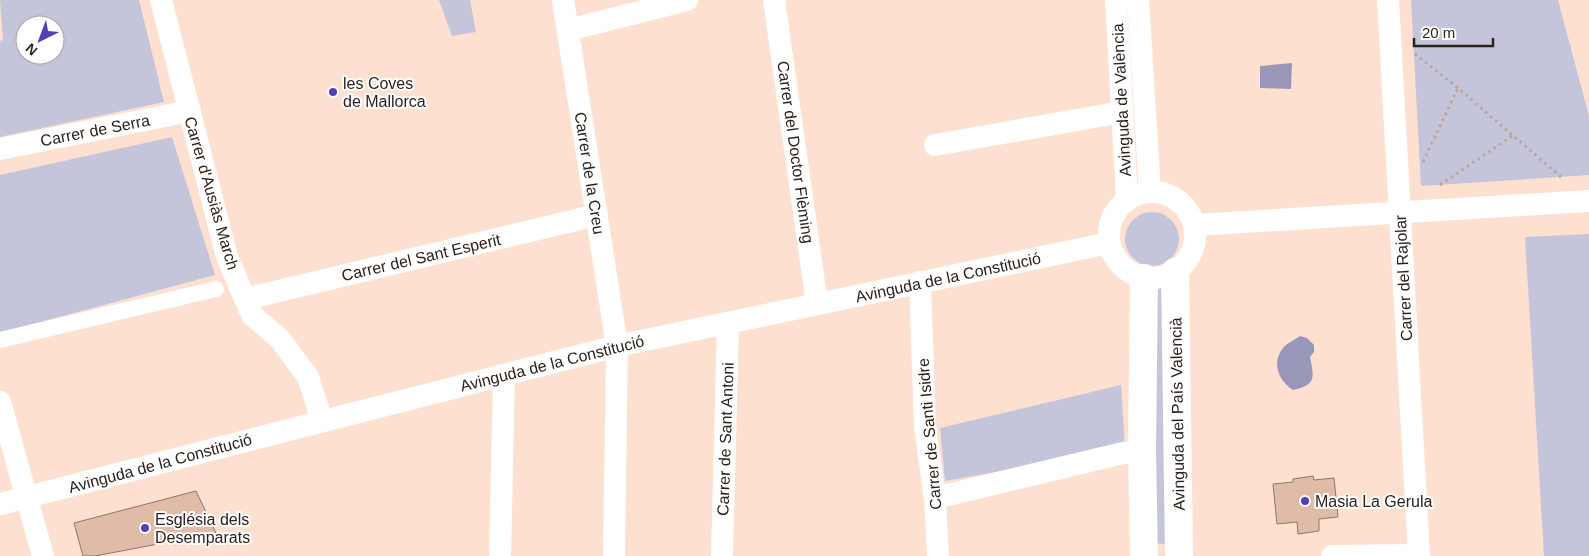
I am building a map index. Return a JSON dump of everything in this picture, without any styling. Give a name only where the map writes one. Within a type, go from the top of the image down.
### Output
[{"type":"street","name":"Carrer d'Ausiàs March","points":[[161,0],[228,257],[252,315],[280,339],[308,377],[322,421]]},
{"type":"street","name":"Carrer de la Creu","points":[[563,0],[617,346],[614,556]]},
{"type":"street","points":[[568,30],[687,0]]},
{"type":"street","name":"Carrer del Doctor Flèming","points":[[774,0],[817,304]]},
{"type":"street","name":"Avinguda de València","points":[[1116,0],[1127,200]]},
{"type":"street","name":"Avinguda de València","points":[[1138,0],[1150,192]]},
{"type":"street","name":"Carrer del Rajolar","points":[[1388,0],[1419,555]]},
{"type":"street","name":"Carrer de Serra","points":[[0,149],[190,111]]},
{"type":"street","points":[[935,145],[1122,112]]},
{"type":"street","points":[[1150,192],[1172,198],[1189,214],[1194,226],[1195,239],[1192,252],[1185,263],[1175,272],[1155,279],[1144,278],[1121,266],[1113,255],[1109,243],[1112,219],[1118,208],[1138,194],[1150,192]]},
{"type":"street","points":[[1194,226],[1589,201]]},
{"type":"street","name":"Carrer del Sant Esperit","points":[[245,299],[597,215]]},
{"type":"street","name":"Avinguda de la Constitució","points":[[0,504],[617,346],[1109,243]]},
{"type":"street","name":"Avinguda del País Valencià","points":[[1175,272],[1179,556]]},
{"type":"street","name":"Avinguda del País Valencià","points":[[1144,278],[1142,451],[1144,556]]},
{"type":"street","name":"Carrer de Santi Isidre","points":[[920,282],[925,426],[934,498],[938,556]]},
{"type":"street","points":[[0,340],[216,289]]},
{"type":"street","name":"Carrer de Sant Antoni","points":[[722,556],[728,323]]},
{"type":"street","points":[[500,556],[504,375]]},
{"type":"street","points":[[0,402],[43,556]]},
{"type":"street","points":[[934,498],[1123,453],[1142,451]]},
{"type":"street","points":[[1332,556],[1419,555]]},
{"type":"path","points":[[1390,34],[1458,88],[1589,201]]},
{"type":"path","points":[[1420,168],[1458,88]]},
{"type":"path","points":[[1399,212],[1512,136]]},
{"type":"shaded area","points":[[0,0],[139,0],[164,102],[0,137],[0,41],[3,40]]},
{"type":"shaded area","points":[[439,0],[470,0],[476,32],[452,36]]},
{"type":"shaded area","points":[[1411,0],[1558,0],[1589,116],[1589,175],[1421,186]]},
{"type":"shaded area","points":[[1292,63],[1291,89],[1260,88],[1260,66]]},
{"type":"shaded area","points":[[172,137],[215,275],[0,333],[0,175]]},
{"type":"shaded area","points":[[1147,212],[1157,212],[1167,216],[1175,224],[1179,239],[1175,254],[1167,262],[1157,266],[1147,266],[1137,262],[1129,254],[1125,244],[1125,234],[1129,224],[1137,216]]},
{"type":"shaded area","points":[[1589,234],[1589,556],[1544,556],[1525,237]]},
{"type":"shaded area","points":[[1148,287],[1165,288],[1166,544],[1153,543]]},
{"type":"shaded area","points":[[1300,336],[1307,338],[1314,345],[1314,352],[1310,357],[1313,375],[1310,383],[1306,386],[1293,390],[1284,382],[1277,366],[1279,354],[1285,346]]},
{"type":"shaded area","points":[[1121,385],[1125,449],[945,481],[940,428]]},
{"type":"building","name":"Masia La Gerula","points":[[1313,476],[1314,480],[1334,478],[1338,517],[1319,519],[1319,531],[1298,534],[1297,522],[1277,524],[1273,484],[1293,482],[1293,479]]},
{"type":"building","name":"Església dels Desemparats","points":[[196,491],[216,533],[95,556],[83,556],[74,523]]},
{"type":"place","name":"les Coves de Mallorca","points":[[333,92]]},
{"type":"place","name":"Masia La Gerula","points":[[1305,501]]},
{"type":"place","name":"Església dels Desemparats","points":[[145,528]]}]
